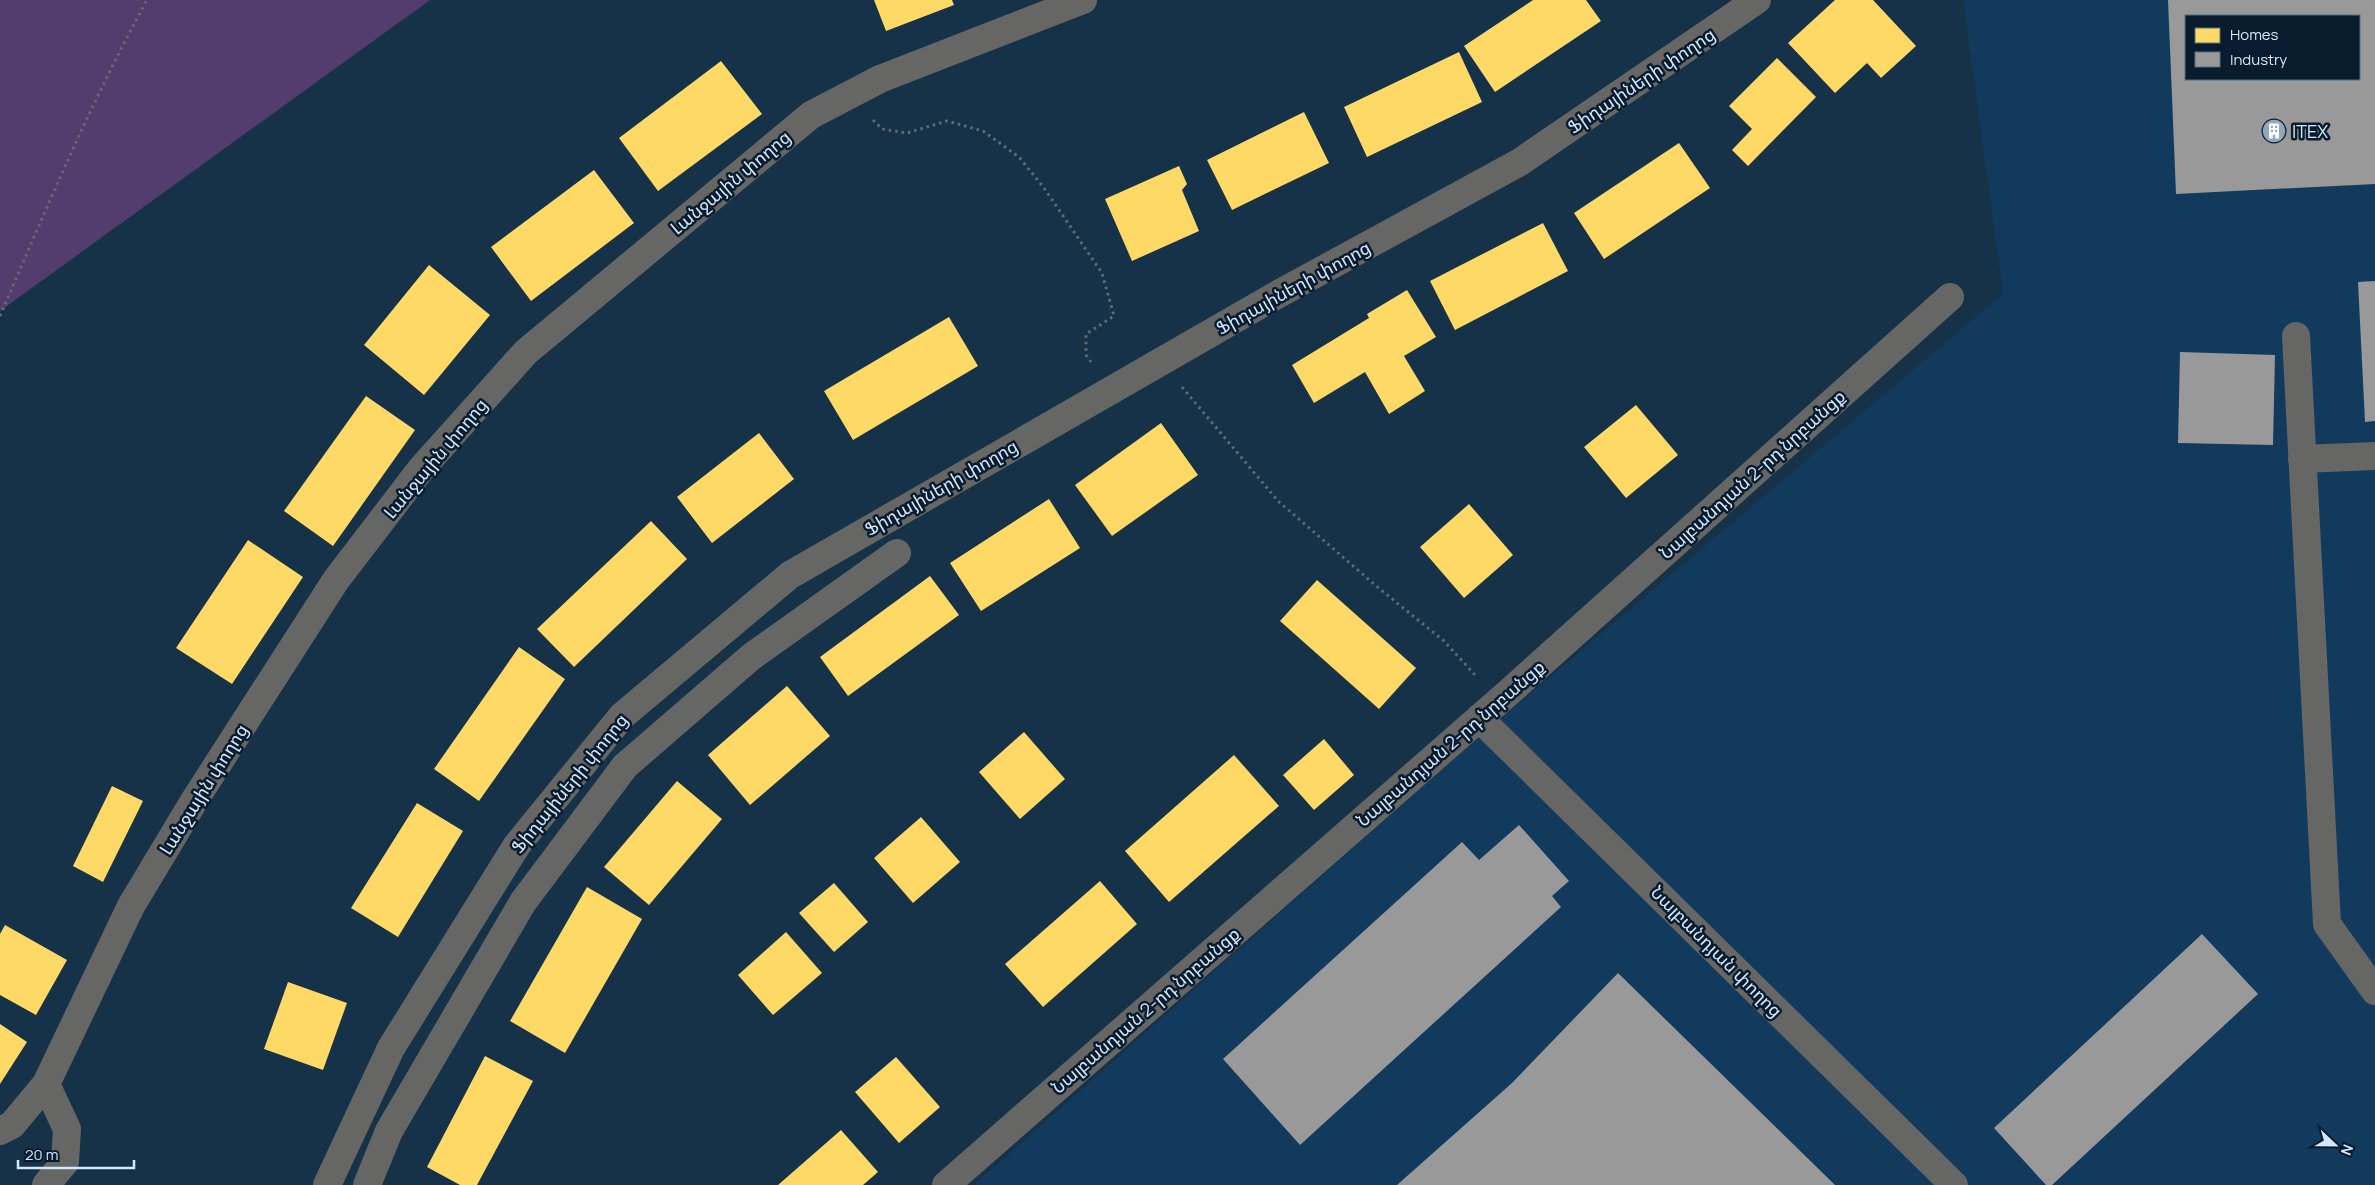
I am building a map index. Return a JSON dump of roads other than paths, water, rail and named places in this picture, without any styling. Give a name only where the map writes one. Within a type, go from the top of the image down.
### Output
[{"type":"street","name":"Լանջային փողոց","points":[[0,1131],[12,1125],[46,1084],[131,906],[194,801],[336,580],[421,469],[526,352],[811,115],[880,79],[1084,0]]},
{"type":"street","name":"Ֆիդայիների փողոց","points":[[327,1185],[390,1048],[517,845],[622,716],[790,575],[1109,390],[1520,162],[1757,0]]},
{"type":"street","name":"Նալբանդյան 2-րդ նրբանցք","points":[[946,1185],[1489,709],[1950,297]]},
{"type":"street","points":[[2296,336],[2327,924],[2375,991]]},
{"type":"street","points":[[2302,459],[2375,456]]},
{"type":"street","points":[[367,1185],[389,1131],[523,902],[625,766],[751,657],[897,553]]},
{"type":"street","name":"Նալբանդյան փողոց","points":[[1489,709],[1954,1185]]},
{"type":"street","points":[[46,1084],[67,1128],[65,1162],[46,1185]]},
{"type":"place","name":"ITEX","points":[[2274,131]]}]
